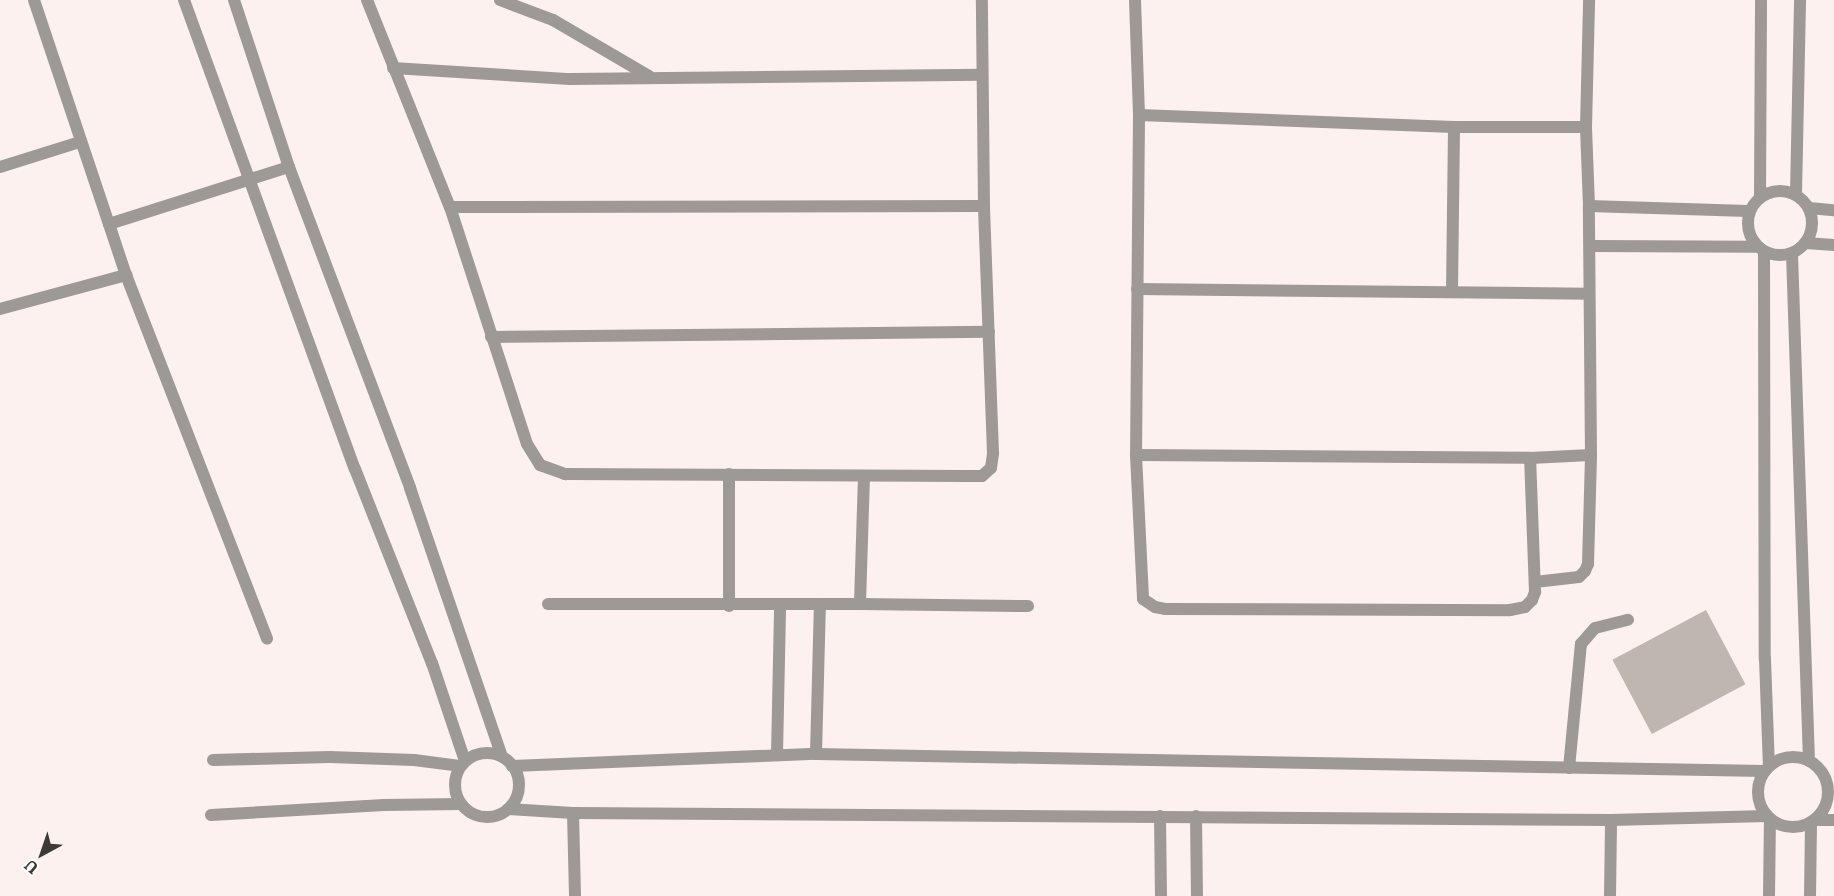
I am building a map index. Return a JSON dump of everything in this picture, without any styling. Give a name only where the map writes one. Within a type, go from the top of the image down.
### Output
[{"type":"street","points":[[34,0],[126,275],[267,639]]},
{"type":"street","points":[[184,0],[355,469],[432,663],[463,764],[455,785],[461,804],[467,810],[484,817],[493,817],[508,809],[573,813],[1611,820],[1769,818],[1791,827],[1813,821],[1834,820]]},
{"type":"street","points":[[234,0],[289,167],[410,488],[502,757],[512,766],[519,788],[508,809]]},
{"type":"street","points":[[367,0],[450,207],[527,444],[540,465],[565,474],[982,476],[991,468],[993,453],[984,206],[982,0]]},
{"type":"street","points":[[500,0],[553,20],[650,76]]},
{"type":"street","points":[[1135,0],[1138,115],[1136,455],[1143,599],[1155,608],[1518,610],[1525,608],[1532,600],[1534,582],[1530,458]]},
{"type":"street","points":[[1534,582],[1580,577],[1588,564],[1591,454],[1590,246],[1586,127],[1589,0]]},
{"type":"street","points":[[1760,196],[1761,0]]},
{"type":"street","points":[[1796,194],[1800,0]]},
{"type":"street","points":[[393,68],[570,79],[650,76],[982,75]]},
{"type":"street","points":[[1138,115],[1454,126],[1586,127]]},
{"type":"street","points":[[1452,292],[1454,126]]},
{"type":"street","points":[[0,167],[80,142]]},
{"type":"street","points":[[109,224],[289,167]]},
{"type":"street","points":[[1590,246],[1760,249],[1773,255],[1791,254],[1806,243],[1813,226],[1809,207],[1796,194],[1777,190],[1760,196],[1748,211],[1747,230],[1760,249],[1767,768],[1761,777],[1758,794],[1769,818],[1769,896]]},
{"type":"street","points":[[450,207],[984,206]]},
{"type":"street","points":[[1589,206],[1748,211]]},
{"type":"street","points":[[1809,207],[1834,210]]},
{"type":"street","points":[[1806,243],[1834,245]]},
{"type":"street","points":[[1791,254],[1809,761]]},
{"type":"street","points":[[0,309],[126,275]]},
{"type":"street","points":[[1137,289],[1589,294]]},
{"type":"street","points":[[491,337],[989,333]]},
{"type":"street","points":[[1136,455],[1530,458],[1591,454]]},
{"type":"street","points":[[729,474],[729,606]]},
{"type":"street","points":[[860,604],[864,476]]},
{"type":"street","points":[[548,604],[1028,606]]},
{"type":"street","points":[[816,754],[820,604]]},
{"type":"street","points":[[777,754],[780,605]]},
{"type":"street","points":[[1569,768],[1581,644],[1594,628],[1613,621],[1628,620]]},
{"type":"street","points":[[213,760],[318,757],[463,764],[483,753],[502,757]]},
{"type":"street","points":[[512,766],[777,754],[1569,768],[1767,768],[1788,758],[1809,761],[1819,769],[1826,782],[1828,796],[1824,810],[1813,821],[1810,896]]},
{"type":"street","points":[[1819,769],[1834,769]]},
{"type":"street","points":[[211,815],[384,805],[461,804]]},
{"type":"street","points":[[573,813],[575,896]]},
{"type":"street","points":[[1160,816],[1161,896]]},
{"type":"street","points":[[1196,816],[1197,896]]},
{"type":"street","points":[[1610,896],[1611,820]]},
{"type":"building","points":[[1706,610],[1745,684],[1652,734],[1612,660]]}]
